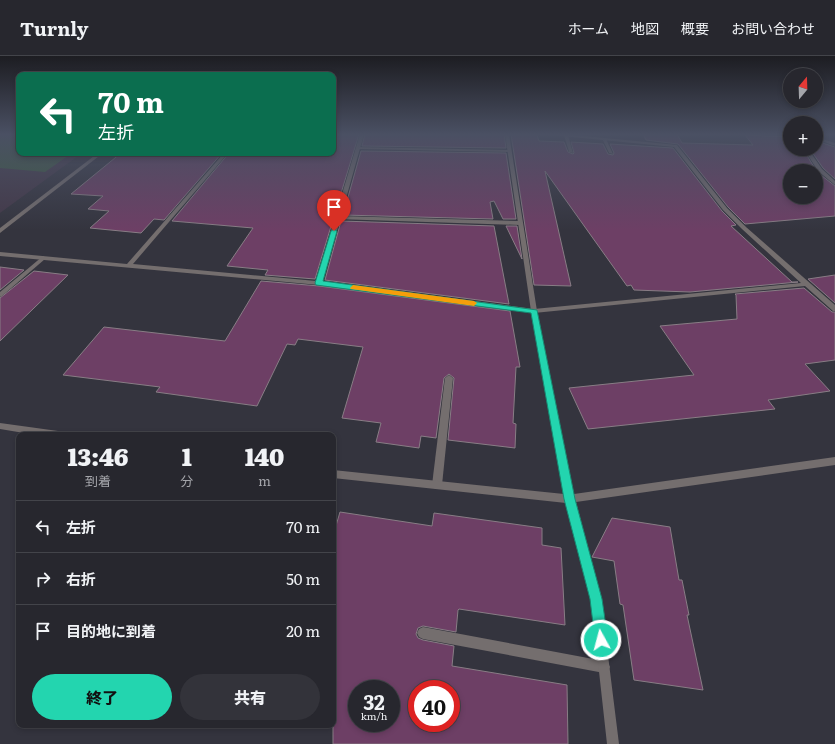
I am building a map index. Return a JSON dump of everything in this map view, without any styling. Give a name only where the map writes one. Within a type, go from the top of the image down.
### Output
[{"type":"street","points":[[0,231],[84,166]]},
{"type":"street","points":[[129,266],[215,166]]},
{"type":"street","points":[[319,283],[353,166]]},
{"type":"street","points":[[511,166],[534,311],[570,499],[596,599],[613,744]]},
{"type":"street","points":[[691,166],[725,209],[835,309]]},
{"type":"street","points":[[817,166],[835,184]]},
{"type":"street","points":[[338,218],[520,224]]},
{"type":"street","points":[[0,254],[319,283],[534,311],[807,284]]},
{"type":"street","points":[[0,296],[43,258]]},
{"type":"street","points":[[437,485],[450,378]]},
{"type":"street","points":[[0,426],[39,432]]},
{"type":"street","points":[[336,474],[570,499],[835,461]]},
{"type":"street","points":[[423,633],[604,667]]},
{"type":"shaded area","points":[[0,166],[64,166],[0,213]]},
{"type":"green space","points":[[0,166],[53,166],[45,172],[0,168]]},
{"type":"building","points":[[105,166],[211,166],[164,220],[154,219],[141,233],[90,228],[109,211],[88,209],[103,196],[71,194]]},
{"type":"building","points":[[218,166],[349,166],[315,279],[265,275],[268,270],[227,266],[253,228],[172,221]]},
{"type":"building","points":[[357,166],[508,166],[516,219],[503,219],[494,201],[490,202],[493,219],[343,215]]},
{"type":"building","points":[[516,166],[687,166],[722,211],[736,225],[731,226],[792,282],[798,282],[690,292],[634,290],[631,285],[627,286],[545,171],[571,286],[534,285]]},
{"type":"building","points":[[696,166],[783,166],[783,204],[823,204],[823,177],[835,186],[835,216],[745,224],[728,207]]},
{"type":"building","points":[[823,166],[835,166],[835,179],[823,168]]},
{"type":"building","points":[[341,221],[494,226],[509,304],[325,280]]},
{"type":"building","points":[[506,226],[517,226],[522,259]]},
{"type":"building","points":[[0,267],[24,270],[0,290]]},
{"type":"building","points":[[34,271],[68,275],[0,341],[0,298]]},
{"type":"building","points":[[835,275],[835,303],[808,279]]},
{"type":"building","points":[[261,281],[319,286],[510,311],[520,367],[516,367],[513,423],[516,424],[515,448],[448,440],[454,378],[449,374],[444,378],[436,438],[421,436],[419,448],[376,442],[381,423],[342,418],[363,347],[298,339],[295,345],[287,344],[257,406],[156,392],[160,387],[63,375],[104,327],[225,341]]},
{"type":"building","points":[[804,288],[832,312],[835,312],[835,360],[805,364],[830,391],[768,400],[775,409],[588,429],[569,388],[694,375],[660,326],[737,319],[735,294]]},
{"type":"building","points":[[340,512],[432,526],[434,513],[542,528],[542,545],[561,548],[565,625],[459,609],[456,632],[423,626],[418,628],[416,634],[418,638],[423,640],[454,646],[452,666],[567,685],[568,744],[333,744],[333,728],[336,728],[336,526]]},
{"type":"building","points":[[612,518],[670,527],[679,580],[682,580],[689,615],[687,615],[703,690],[634,680],[623,605],[620,604],[614,561],[592,557]]},
{"type":"slow traffic","points":[[353,288],[474,303]]},
{"type":"route","points":[[334,231],[319,283],[534,311],[570,499],[596,599],[601,640]]}]
